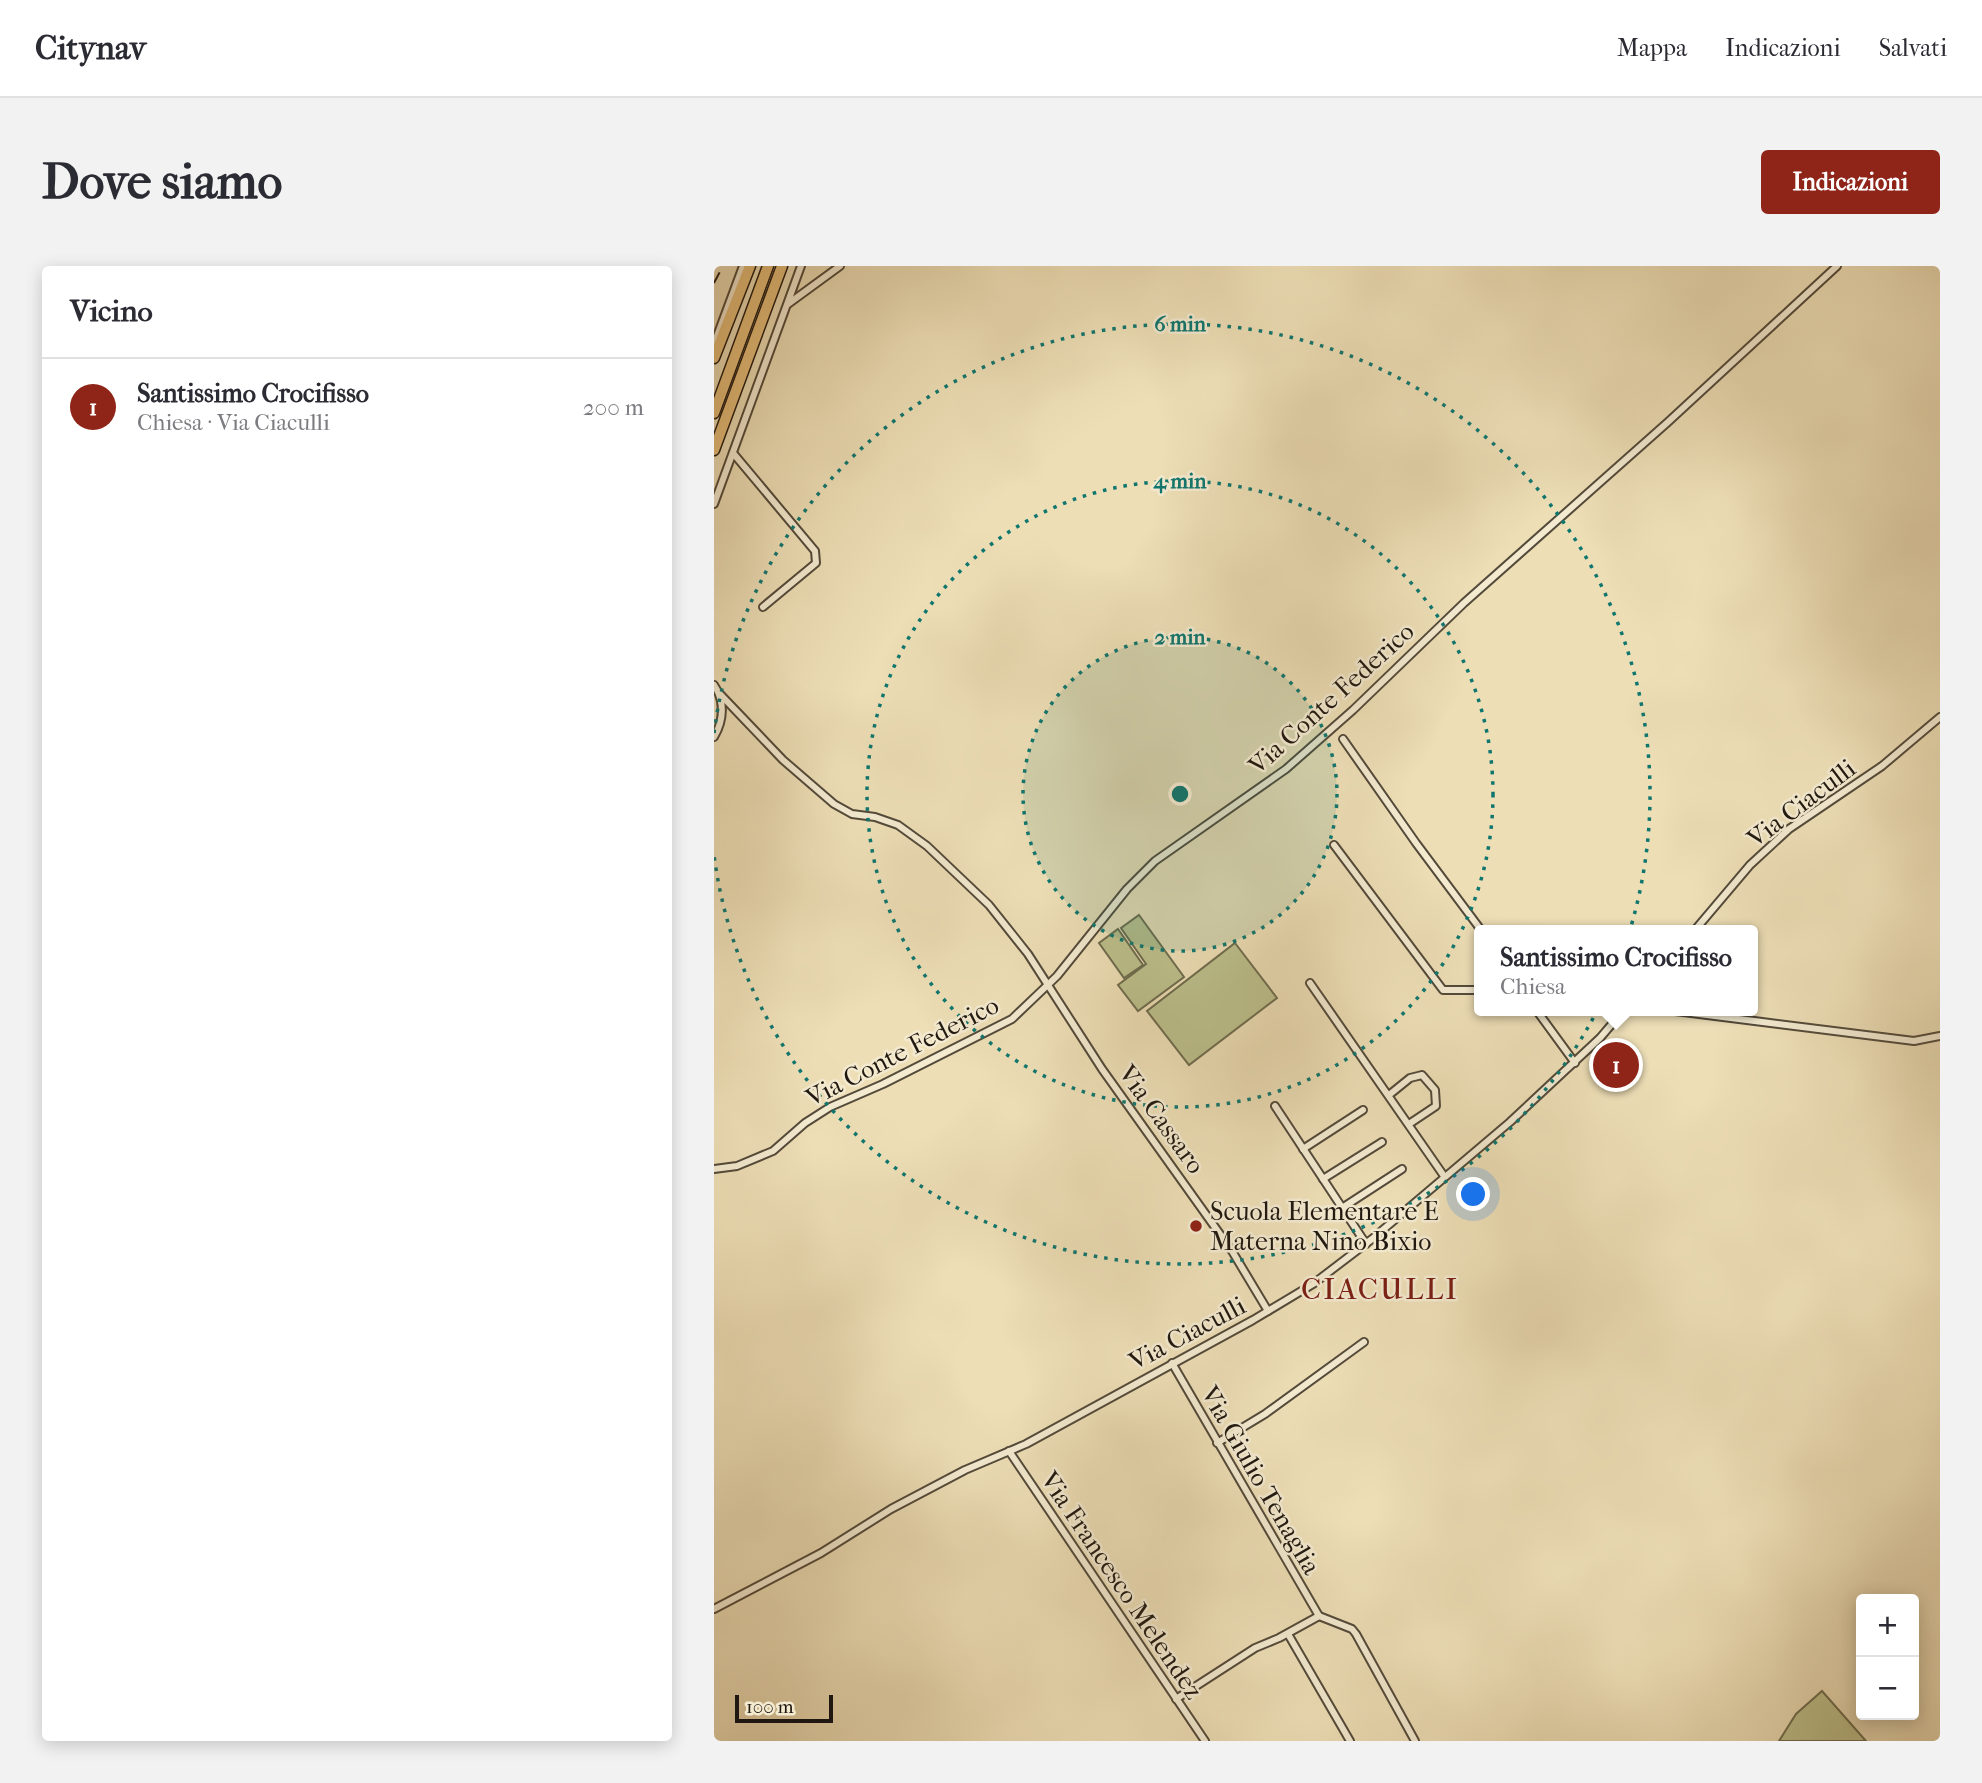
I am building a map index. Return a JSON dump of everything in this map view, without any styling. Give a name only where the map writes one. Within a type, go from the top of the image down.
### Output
[{"type":"highway","points":[[714,358],[750,266]]},
{"type":"highway","points":[[714,413],[768,266]]},
{"type":"highway","points":[[714,450],[782,266]]},
{"type":"street","points":[[714,344],[743,266]]},
{"type":"street","points":[[714,504],[801,266]]},
{"type":"street","points":[[787,305],[840,266]]},
{"type":"street","name":"Via Conte Federico","points":[[714,1169],[737,1166],[773,1152],[805,1123],[830,1107],[883,1084],[1012,1019],[1048,985],[1127,889],[1155,861],[1286,769],[1353,710],[1464,603],[1708,386],[1837,266]]},
{"type":"street","points":[[733,453],[816,551],[816,563],[763,607]]},
{"type":"street","name":"Via Cassaro","points":[[714,685],[783,760],[834,804],[852,814],[875,817],[898,825],[927,846],[989,905],[1028,954],[1102,1069],[1232,1251],[1268,1311]]},
{"type":"street","points":[[714,737],[722,716],[719,693]]},
{"type":"street","name":"Via Ciaculli","points":[[1699,925],[1751,865],[1789,829],[1881,766],[1940,717]]},
{"type":"street","points":[[1343,740],[1477,925]]},
{"type":"street","points":[[1334,845],[1443,990],[1474,990]]},
{"type":"street","points":[[1310,984],[1444,1176]]},
{"type":"street","points":[[1541,1016],[1575,1063]]},
{"type":"street","name":"Via Ciaculli","points":[[714,1609],[821,1553],[903,1503],[965,1470],[1009,1451],[1313,1284],[1366,1244],[1575,1063],[1618,1016]]},
{"type":"street","points":[[1714,1016],[1914,1041],[1940,1036]]},
{"type":"street","points":[[1388,1095],[1410,1078],[1422,1074],[1435,1090],[1436,1106],[1409,1124]]},
{"type":"street","points":[[1275,1106],[1366,1244]]},
{"type":"street","points":[[1303,1149],[1363,1110]]},
{"type":"street","points":[[1323,1179],[1382,1142]]},
{"type":"street","points":[[1342,1208],[1402,1170]]},
{"type":"street","points":[[1217,1443],[1265,1414],[1364,1342]]},
{"type":"street","name":"Via Giulio Tenaglia","points":[[1171,1363],[1319,1616]]},
{"type":"street","name":"Via Francesco Melendez","points":[[1009,1451],[1205,1741]]},
{"type":"street","points":[[1176,1699],[1255,1648],[1288,1634],[1319,1616],[1352,1629],[1356,1634],[1416,1741]]},
{"type":"street","points":[[1288,1634],[1350,1741]]},
{"type":"green space","points":[[1139,915],[1184,977],[1138,1011],[1118,985],[1146,964],[1121,928]]},
{"type":"green space","points":[[1118,929],[1143,965],[1124,978],[1099,943]]},
{"type":"green space","points":[[1235,943],[1277,998],[1189,1065],[1147,1011]]},
{"type":"green space","points":[[1822,1691],[1866,1741],[1779,1741],[1796,1714]]},
{"type":"railway","points":[[714,283],[723,266]]},
{"type":"place","name":"Santissimo Crocifisso","points":[[1616,1065]]},
{"type":"place","name":"Scuola Elementare E Materna Nino Bixio","points":[[1196,1226]]},
{"type":"district","name":"CIACULLI","points":[[1380,1289]]}]
